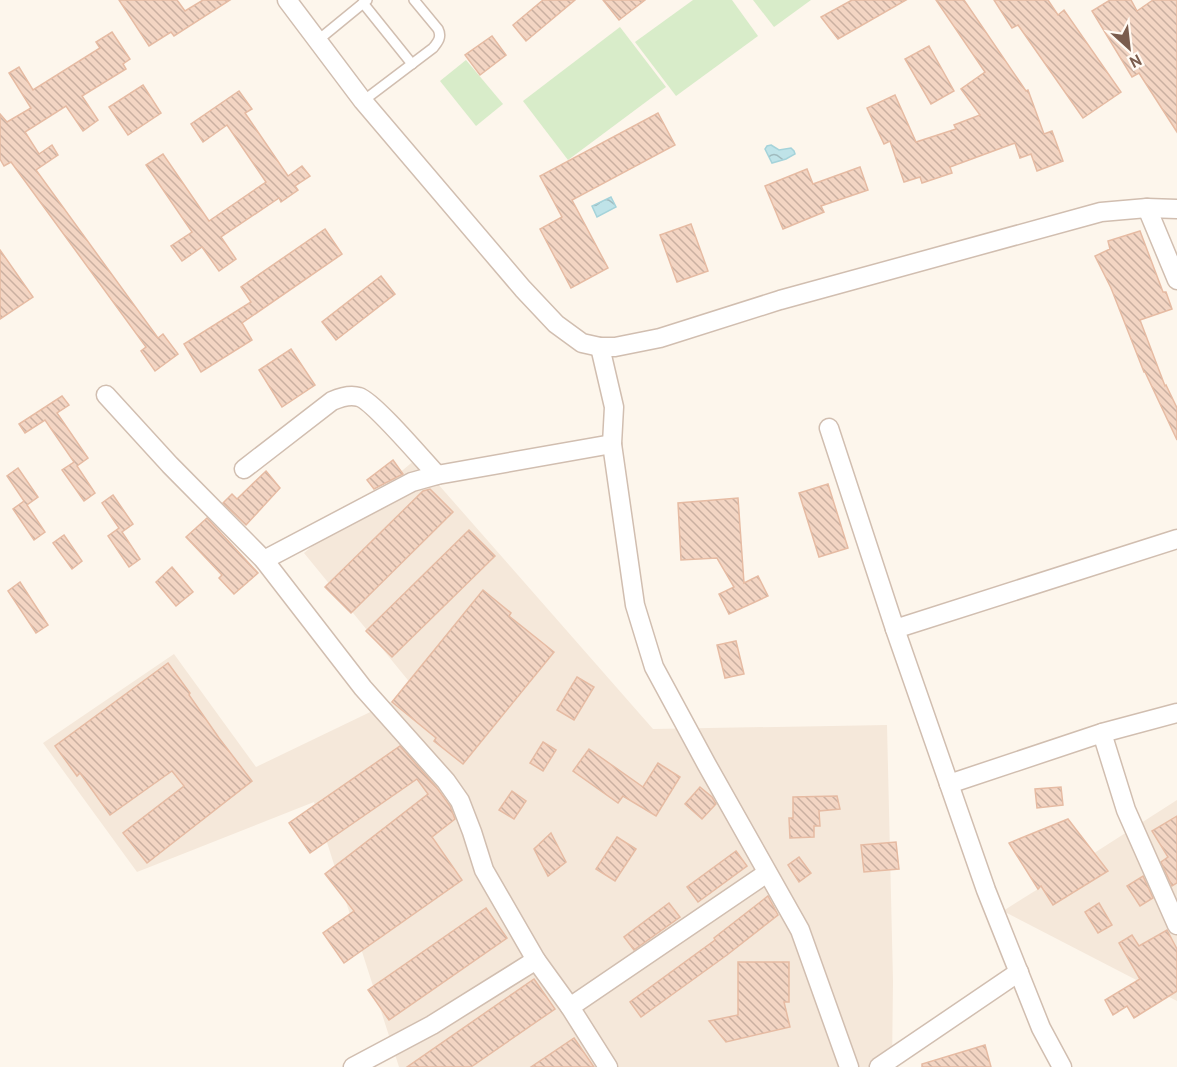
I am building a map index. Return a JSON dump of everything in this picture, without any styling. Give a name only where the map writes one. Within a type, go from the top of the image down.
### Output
[{"type":"street","points":[[287,0],[363,101],[515,280],[556,324],[582,343],[600,347],[615,347],[660,338],[780,300],[1101,212],[1147,208],[1177,209]]},
{"type":"street","points":[[1147,208],[1177,280]]},
{"type":"street","points":[[600,347],[614,407],[612,444],[635,605],[654,667],[800,930],[849,1067]]},
{"type":"street","points":[[106,395],[170,465],[264,560],[363,688],[446,781],[460,801],[484,870],[536,960],[570,1007],[608,1067]]},
{"type":"street","points":[[244,469],[332,401],[351,396],[362,398],[377,411],[437,475]]},
{"type":"street","points":[[829,428],[895,629],[986,890],[1041,1028],[1062,1067]]},
{"type":"street","points":[[264,560],[412,482],[437,475],[612,444]]},
{"type":"street","points":[[895,629],[1177,539]]},
{"type":"street","points":[[949,784],[1102,734],[1177,713]]},
{"type":"street","points":[[1102,734],[1126,810],[1177,925]]},
{"type":"street","points":[[570,1007],[767,873]]},
{"type":"street","points":[[353,1067],[432,1025],[536,960]]},
{"type":"street","points":[[880,1067],[1019,972]]},
{"type":"lane","points":[[363,101],[439,41],[441,34],[438,29],[414,0]]},
{"type":"lane","points":[[317,41],[365,2],[412,64]]},
{"type":"shaded area","points":[[416,459],[653,729],[887,725],[893,981],[892,1067],[399,1067],[314,802],[137,872],[43,743],[174,654],[256,767],[416,690],[304,553]]},
{"type":"shaded area","points":[[1177,800],[1177,1001],[1003,911],[1038,889]]},
{"type":"green space","points":[[693,0],[732,0],[758,36],[676,96],[635,42]]},
{"type":"green space","points":[[753,0],[811,0],[774,27]]},
{"type":"green space","points":[[620,27],[666,87],[568,160],[523,101]]},
{"type":"green space","points":[[466,60],[503,104],[476,126],[440,81]]},
{"type":"water","points":[[771,145],[779,150],[791,148],[795,154],[772,163],[765,149]]},
{"type":"water","points":[[611,197],[616,207],[597,217],[592,206]]},
{"type":"building","points":[[119,0],[177,0],[185,11],[203,0],[230,0],[174,36],[171,32],[149,46]]},
{"type":"building","points":[[543,0],[575,0],[526,41],[513,25]]},
{"type":"building","points":[[603,0],[645,0],[619,20]]},
{"type":"building","points":[[852,0],[906,0],[838,39],[821,17]]},
{"type":"building","points":[[936,0],[964,0],[1026,91],[1028,90],[1044,134],[1052,131],[1063,161],[1037,171],[1031,154],[1020,158],[1015,143],[950,167],[952,173],[922,183],[920,177],[904,182],[890,141],[884,144],[867,108],[895,95],[916,142],[956,129],[954,125],[980,115],[961,89],[985,72]]},
{"type":"building","points":[[994,0],[1048,0],[1058,15],[1064,10],[1121,92],[1083,118],[1018,25],[1012,28]]},
{"type":"building","points":[[1110,0],[1131,0],[1137,11],[1153,0],[1177,0],[1177,132],[1139,73],[1132,77],[1092,11]]},
{"type":"building","points":[[112,32],[130,59],[123,64],[126,69],[82,96],[98,120],[83,131],[66,106],[25,132],[39,154],[52,145],[58,155],[36,170],[158,338],[163,334],[178,354],[155,371],[141,351],[146,347],[11,162],[4,166],[0,159],[0,114],[7,122],[31,108],[9,73],[19,67],[33,90],[100,48],[96,42]]},
{"type":"building","points":[[492,36],[506,55],[480,75],[465,55]]},
{"type":"building","points":[[929,46],[954,91],[931,104],[905,59]]},
{"type":"building","points":[[143,85],[161,113],[128,135],[109,107]]},
{"type":"building","points":[[239,91],[252,109],[245,113],[288,176],[302,166],[310,176],[295,186],[298,190],[281,202],[279,198],[221,237],[236,259],[219,271],[202,247],[182,261],[171,246],[192,232],[146,165],[163,154],[209,221],[266,182],[227,125],[203,142],[191,124]]},
{"type":"building","points":[[658,113],[675,145],[572,200],[608,268],[571,288],[540,229],[562,217],[540,176]]},
{"type":"building","points":[[860,167],[868,190],[821,206],[824,212],[783,229],[765,186],[807,169],[813,184]]},
{"type":"building","points":[[691,224],[708,271],[677,282],[660,235]]},
{"type":"building","points":[[325,229],[342,254],[242,323],[252,340],[201,372],[184,344],[251,302],[241,287]]},
{"type":"building","points":[[1140,231],[1163,292],[1166,292],[1172,309],[1140,320],[1165,386],[1177,408],[1177,440],[1144,372],[1111,288],[1095,256],[1110,249],[1108,241]]},
{"type":"building","points":[[0,250],[33,297],[0,319]]},
{"type":"building","points":[[381,276],[395,294],[336,340],[322,322]]},
{"type":"building","points":[[291,349],[315,385],[282,407],[259,370]]},
{"type":"building","points":[[62,396],[69,405],[57,413],[88,458],[77,466],[95,493],[84,501],[62,470],[74,462],[45,420],[25,433],[19,424]]},
{"type":"building","points":[[393,460],[403,474],[374,489],[367,480]]},
{"type":"building","points":[[18,468],[38,497],[27,505],[45,532],[34,540],[13,509],[24,501],[7,476]]},
{"type":"building","points":[[266,471],[280,488],[246,525],[223,503],[232,494],[237,499]]},
{"type":"building","points":[[828,484],[848,548],[819,557],[799,493]]},
{"type":"building","points":[[430,489],[453,512],[351,613],[325,587],[423,491]]},
{"type":"building","points":[[113,495],[133,524],[122,532],[140,559],[129,567],[108,536],[119,528],[102,503]]},
{"type":"building","points":[[738,498],[744,583],[758,576],[768,596],[729,614],[719,594],[734,587],[717,558],[681,560],[678,503]]},
{"type":"building","points":[[207,518],[258,573],[234,594],[219,578],[222,575],[186,537]]},
{"type":"building","points":[[469,530],[495,556],[392,657],[366,631]]},
{"type":"building","points":[[64,535],[82,561],[72,569],[53,543]]},
{"type":"building","points":[[172,567],[193,592],[176,606],[156,582]]},
{"type":"building","points":[[20,582],[48,625],[36,633],[8,591]]},
{"type":"building","points":[[483,590],[511,613],[509,616],[554,652],[463,764],[434,741],[436,738],[392,702]]},
{"type":"building","points":[[736,641],[744,674],[725,678],[717,645]]},
{"type":"building","points":[[168,663],[219,738],[252,781],[147,863],[123,833],[184,786],[172,771],[110,815],[80,773],[77,776],[55,746]]},
{"type":"building","points":[[577,677],[594,687],[574,720],[557,710]]},
{"type":"building","points":[[543,742],[556,750],[543,771],[530,763]]},
{"type":"building","points":[[400,746],[450,806],[455,819],[432,837],[462,880],[344,963],[323,933],[354,911],[325,874],[428,794],[417,779],[310,853],[289,823]]},
{"type":"building","points":[[589,749],[643,787],[658,763],[680,777],[656,816],[623,796],[618,803],[573,771]]},
{"type":"building","points":[[700,787],[712,797],[716,804],[702,819],[685,804]]},
{"type":"building","points":[[1061,787],[1063,805],[1037,808],[1035,789]]},
{"type":"building","points":[[512,791],[526,801],[514,819],[499,810]]},
{"type":"building","points":[[837,796],[840,809],[819,811],[820,826],[814,826],[814,837],[790,838],[789,818],[793,818],[793,797]]},
{"type":"building","points":[[1177,816],[1177,883],[1172,886],[1161,862],[1168,857],[1152,831]]},
{"type":"building","points":[[1068,819],[1108,871],[1053,905],[1041,886],[1038,889],[1009,843]]},
{"type":"building","points":[[551,833],[566,862],[548,876],[534,849]]},
{"type":"building","points":[[617,837],[636,849],[615,881],[596,869]]},
{"type":"building","points":[[896,842],[899,869],[864,872],[861,845]]},
{"type":"building","points":[[736,851],[747,866],[698,902],[687,887]]},
{"type":"building","points":[[799,857],[811,873],[799,882],[788,865]]},
{"type":"building","points":[[1143,876],[1153,898],[1140,906],[1127,886]]},
{"type":"building","points":[[768,896],[778,915],[641,1017],[630,1002],[715,940],[714,938]]},
{"type":"building","points":[[669,903],[680,917],[634,950],[624,937]]},
{"type":"building","points":[[1099,903],[1112,925],[1098,933],[1085,912]]},
{"type":"building","points":[[486,908],[507,938],[389,1020],[368,990]]},
{"type":"building","points":[[1167,930],[1177,949],[1177,991],[1134,1018],[1127,1006],[1113,1015],[1105,1000],[1140,979],[1119,943],[1132,935],[1139,946]]},
{"type":"building","points":[[738,962],[789,962],[789,1002],[784,1002],[790,1027],[726,1042],[709,1021],[738,1015]]},
{"type":"building","points":[[534,979],[555,1009],[471,1067],[407,1067]]},
{"type":"building","points":[[574,1038],[594,1067],[531,1067]]},
{"type":"building","points":[[985,1045],[991,1067],[922,1067],[922,1064]]}]
